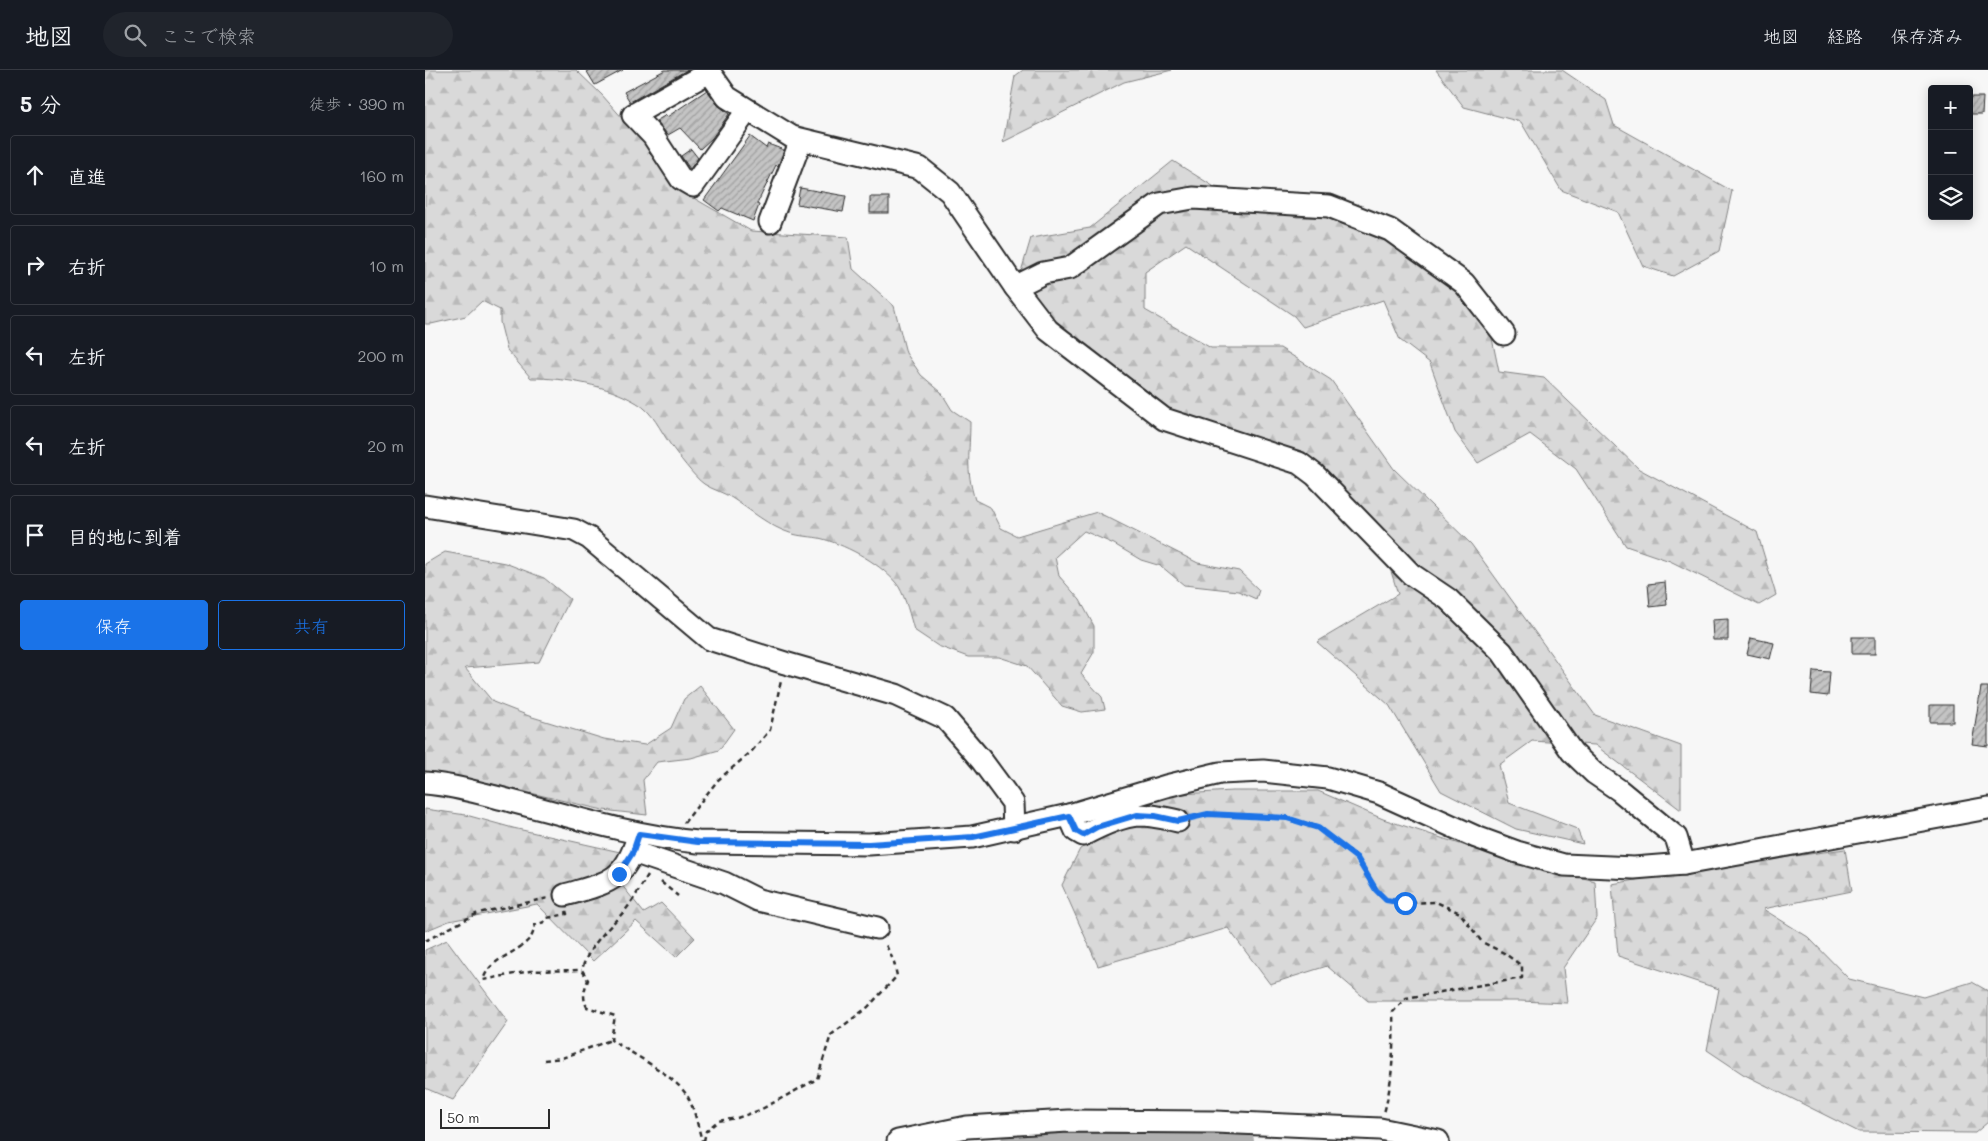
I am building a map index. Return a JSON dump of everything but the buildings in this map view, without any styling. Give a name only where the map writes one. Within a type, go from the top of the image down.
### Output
[{"type":"street","points":[[747,111],[693,186],[681,179],[653,136],[633,115],[709,71],[727,97],[792,138],[920,168],[950,192],[1015,288],[1048,330],[1164,419],[1299,463],[1315,475],[1411,574],[1447,599],[1502,652],[1572,752],[1594,773],[1619,790],[1676,837],[1685,864]]},
{"type":"street","points":[[770,222],[801,140]]},
{"type":"street","points":[[1015,288],[1043,273],[1070,268],[1159,204],[1193,198],[1329,206],[1390,230],[1464,283],[1503,334]]},
{"type":"street","points":[[425,506],[574,530],[589,538],[709,639],[785,664],[896,695],[945,718],[983,761],[1013,803],[1014,829]]},
{"type":"street","points":[[636,843],[869,844],[973,837],[1069,816],[1166,786],[1220,773],[1263,771],[1328,778],[1379,793],[1476,837],[1517,852],[1565,865],[1633,868],[1685,864],[1988,808]]},
{"type":"street","points":[[425,783],[470,791],[636,843],[758,900],[877,928]]},
{"type":"street","points":[[1069,816],[1076,831],[1083,835],[1097,827],[1137,815],[1155,816],[1178,821]]},
{"type":"street","points":[[565,894],[606,883],[619,874],[636,843]]},
{"type":"street","points":[[898,1141],[967,1126],[1067,1121],[1215,1122],[1379,1129],[1438,1141]]},
{"type":"path","points":[[683,824],[719,780],[751,752],[770,730],[785,664]]},
{"type":"path","points":[[1178,821],[1208,814],[1287,818],[1318,828],[1357,858],[1376,890],[1386,900],[1405,903],[1436,902],[1460,914],[1482,942],[1504,953],[1522,966],[1521,978],[1406,998],[1393,1012],[1394,1040],[1389,1092],[1379,1129]]},
{"type":"path","points":[[611,1040],[615,1016],[587,1007],[584,1001],[584,990],[588,980],[582,970],[584,962],[607,927],[627,907],[650,872]]},
{"type":"path","points":[[657,878],[678,896]]},
{"type":"path","points":[[425,941],[478,912],[565,894],[567,914],[547,918],[544,922],[535,925],[531,936],[498,960],[485,972],[483,980],[530,971],[582,970]]},
{"type":"path","points":[[703,1141],[706,1131],[718,1121],[737,1118],[760,1110],[817,1079],[831,1035],[868,1007],[897,976],[894,962],[877,928]]},
{"type":"path","points":[[611,1040],[673,1081],[685,1094],[703,1141]]},
{"type":"path","points":[[543,1060],[562,1058],[611,1040]]},
{"type":"green space","points":[[425,70],[576,70],[602,95],[692,197],[751,231],[848,237],[853,269],[894,306],[906,353],[921,375],[941,392],[952,410],[970,422],[969,469],[975,500],[991,508],[1001,528],[1017,536],[1097,512],[1198,563],[1239,571],[1259,590],[1256,599],[1238,591],[1184,585],[1161,566],[1141,560],[1114,544],[1084,531],[1055,557],[1059,576],[1080,600],[1094,626],[1094,652],[1081,674],[1102,697],[1105,709],[1082,712],[1062,706],[1027,666],[999,657],[968,657],[938,646],[914,630],[906,602],[899,587],[884,571],[865,557],[833,542],[782,530],[729,496],[704,484],[681,459],[652,416],[637,403],[600,387],[558,379],[531,378],[507,350],[500,322],[500,310],[482,301],[466,316],[425,324]]},
{"type":"green space","points":[[1023,70],[1172,70],[1124,82],[1003,142],[1015,76]]},
{"type":"green space","points":[[1436,70],[1562,70],[1606,100],[1614,125],[1732,191],[1719,251],[1673,276],[1643,266],[1618,212],[1561,190],[1521,122],[1464,107]]},
{"type":"green space","points":[[1173,161],[1235,200],[1297,217],[1392,218],[1488,319],[1499,372],[1544,378],[1639,469],[1757,532],[1776,595],[1759,605],[1670,561],[1626,546],[1576,469],[1530,434],[1478,463],[1455,432],[1430,363],[1400,340],[1383,300],[1303,327],[1294,316],[1186,244],[1145,272],[1145,310],[1211,348],[1280,348],[1331,380],[1394,469],[1471,544],[1595,715],[1681,746],[1681,810],[1595,745],[1532,741],[1499,765],[1509,803],[1577,829],[1583,844],[1516,829],[1441,791],[1389,705],[1317,642],[1398,594],[1385,552],[1306,460],[1166,416],[1081,346],[1018,282],[1031,238],[1090,228]]},
{"type":"green space","points":[[445,552],[505,563],[544,578],[570,599],[539,662],[465,668],[493,702],[529,716],[604,739],[645,745],[671,728],[684,699],[700,686],[734,729],[719,750],[691,758],[657,762],[643,780],[647,815],[603,810],[442,774],[425,774],[425,564]]},
{"type":"green space","points":[[1232,791],[1318,791],[1383,819],[1500,857],[1595,881],[1597,918],[1563,968],[1567,1003],[1520,1001],[1368,1001],[1327,966],[1270,984],[1228,928],[1098,966],[1062,885],[1080,849],[1165,795]]},
{"type":"green space","points":[[425,809],[466,815],[513,828],[629,854],[613,874],[644,913],[661,903],[695,938],[676,957],[636,921],[593,961],[537,904],[449,921],[425,931]]},
{"type":"green space","points":[[1845,849],[1852,891],[1763,909],[1808,937],[1849,979],[1923,997],[1972,982],[1988,991],[1988,1122],[1975,1133],[1859,1132],[1743,1074],[1707,1050],[1719,989],[1618,956],[1612,884]]},
{"type":"green space","points":[[447,940],[508,1022],[453,1100],[425,1088],[425,950]]},
{"type":"waterway","points":[[1014,1141],[1064,1137],[1241,1141]]},
{"type":"route","points":[[619,874],[627,865],[639,834],[671,840],[698,842],[869,844],[973,837],[1069,816],[1076,831],[1083,835],[1097,827],[1137,815],[1155,816],[1178,821],[1208,814],[1287,818],[1318,828],[1357,858],[1376,890],[1386,900],[1405,903]]}]
